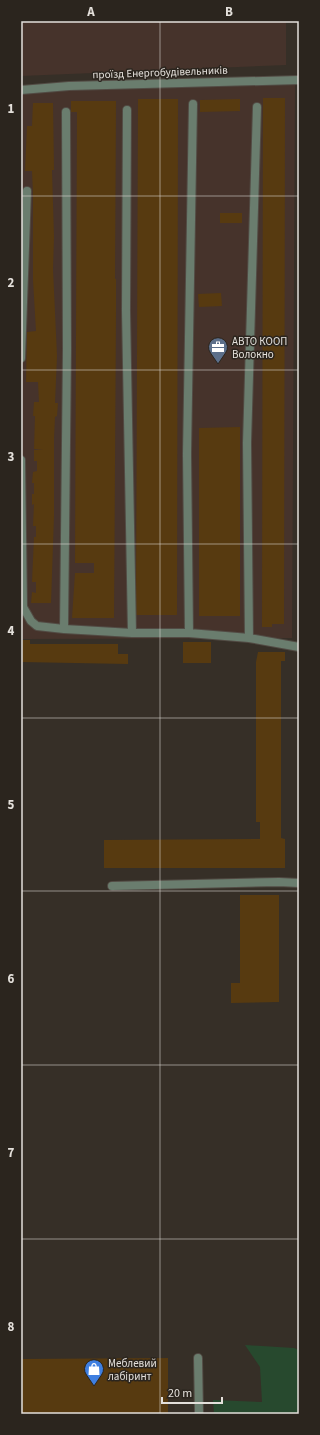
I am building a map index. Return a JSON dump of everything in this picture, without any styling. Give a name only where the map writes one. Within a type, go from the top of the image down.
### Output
[{"type":"street","name":"проїзд Енергобудівельників","points":[[21,90],[83,85],[299,80]]},
{"type":"street","points":[[189,633],[187,454],[193,104]]},
{"type":"street","points":[[249,638],[247,443],[257,107]]},
{"type":"street","points":[[127,110],[126,311],[132,633]]},
{"type":"street","points":[[64,629],[67,350],[66,112]]},
{"type":"street","points":[[21,358],[27,191]]},
{"type":"street","points":[[21,460],[23,607],[31,621],[37,626],[132,633],[189,633],[249,638],[299,647]]},
{"type":"street","points":[[112,886],[279,882],[299,883]]},
{"type":"street","points":[[198,1358],[199,1414]]},
{"type":"shaded area","points":[[21,21],[286,21],[286,65],[21,76]]},
{"type":"shaded area","points":[[295,85],[292,638],[21,639],[21,90]]},
{"type":"green space","points":[[245,1345],[294,1348],[299,1350],[299,1414],[214,1414],[213,1400],[262,1402],[260,1367]]},
{"type":"building","points":[[263,98],[285,98],[284,624],[272,624],[272,627],[262,627]]},
{"type":"building","points":[[138,99],[178,99],[177,615],[136,615]]},
{"type":"building","points":[[240,99],[240,111],[200,112],[200,100]]},
{"type":"building","points":[[71,101],[116,101],[114,618],[72,618],[75,573],[94,573],[94,563],[75,563],[77,112],[71,112]]},
{"type":"building","points":[[33,103],[53,103],[53,269],[57,356],[55,403],[58,403],[57,416],[55,417],[54,438],[54,516],[51,603],[31,603],[32,592],[36,593],[36,582],[32,582],[34,537],[36,537],[36,526],[33,526],[34,504],[32,505],[32,494],[34,494],[34,483],[32,483],[33,472],[37,471],[37,461],[34,461],[34,450],[43,450],[34,449],[35,416],[33,416],[34,402],[39,402],[38,382],[26,382],[27,332],[36,331],[33,280],[32,171],[25,171],[27,126],[32,126]]},
{"type":"building","points":[[220,213],[242,213],[242,223],[220,223]]},
{"type":"building","points":[[221,293],[222,306],[199,307],[198,294]]},
{"type":"building","points":[[240,427],[240,616],[199,616],[199,428]]},
{"type":"building","points":[[21,640],[30,640],[30,644],[118,644],[118,654],[128,654],[128,664],[21,662]]},
{"type":"building","points":[[183,642],[211,642],[211,663],[183,663]]},
{"type":"building","points":[[258,652],[285,652],[285,661],[281,661],[281,838],[285,839],[285,868],[104,868],[104,840],[260,839],[260,822],[256,822],[256,662]]},
{"type":"building","points":[[240,895],[279,895],[279,1002],[231,1003],[231,983],[240,983]]},
{"type":"building","name":"Меблевий лабіринт","points":[[168,1358],[168,1414],[21,1414],[21,1359]]},
{"type":"place","name":"АВТО КООП Волокно","points":[[218,364]]},
{"type":"place","name":"Меблевий лабіринт","points":[[94,1386]]}]
